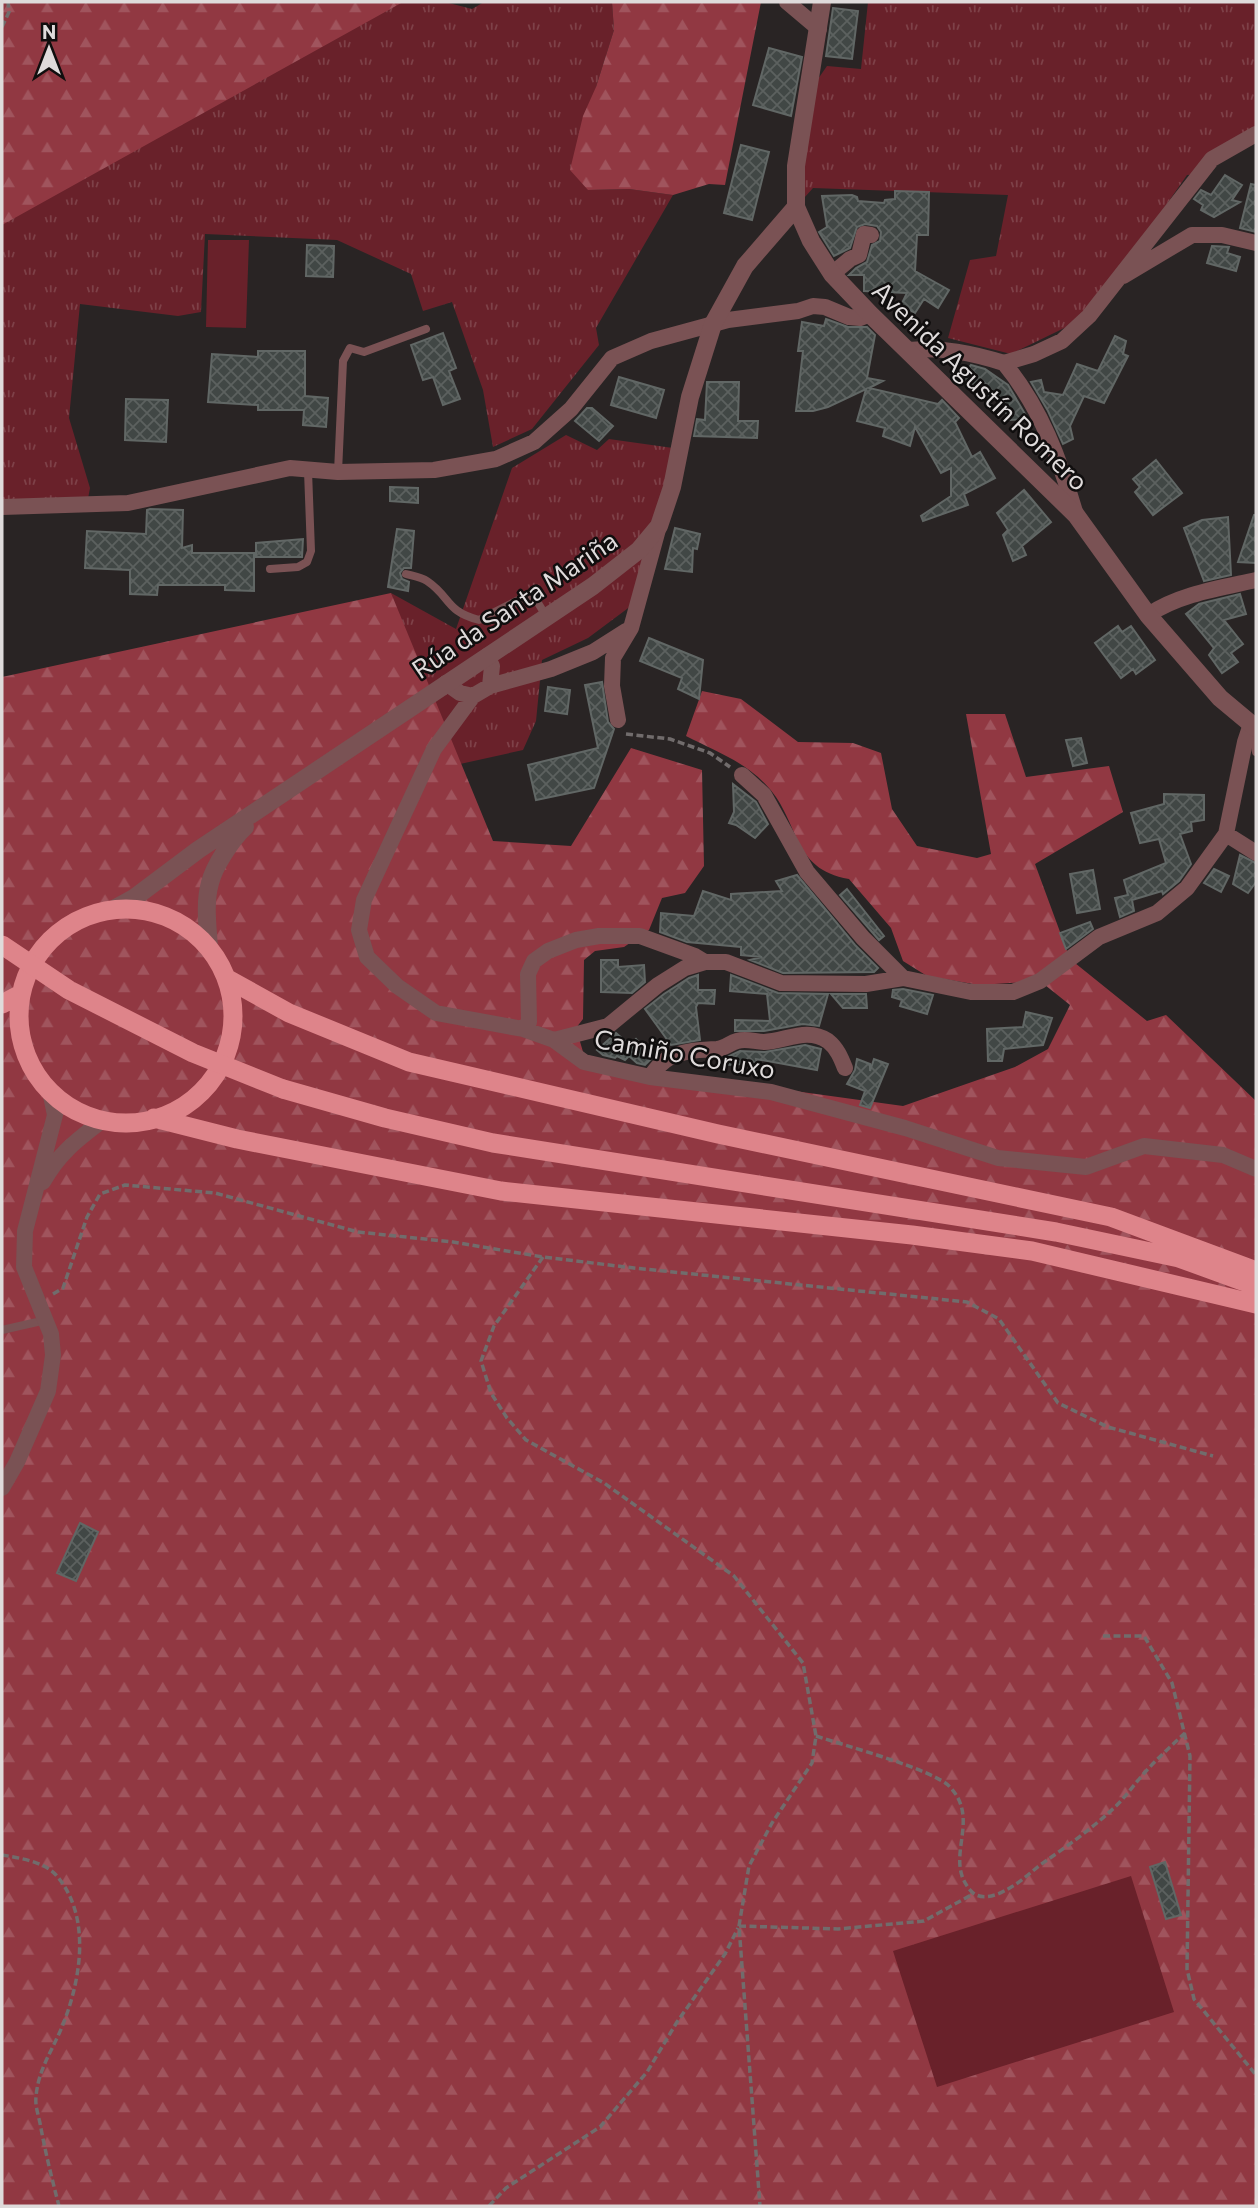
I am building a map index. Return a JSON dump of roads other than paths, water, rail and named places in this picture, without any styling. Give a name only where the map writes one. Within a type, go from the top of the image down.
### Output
[{"type":"highway","points":[[114,909],[143,910],[171,919],[195,934],[209,949],[226,978],[233,1013],[232,1028],[226,1053],[214,1076],[197,1096],[175,1110],[154,1118],[131,1122],[103,1120],[76,1110],[51,1091],[34,1071],[23,1045],[19,1022],[21,994],[25,980],[43,948],[57,934],[84,917],[114,909]]},
{"type":"highway","points":[[2,944],[69,990],[193,1053],[283,1089],[385,1118],[493,1143],[1056,1232],[1179,1258],[1256,1286]]},
{"type":"highway","points":[[226,978],[289,1013],[409,1062],[718,1134],[1111,1217],[1256,1271]]},
{"type":"highway","points":[[2,1004],[21,994]]},
{"type":"highway","points":[[2,1041],[23,1045]]},
{"type":"highway","points":[[154,1118],[237,1139],[501,1191],[912,1235],[1032,1251],[1256,1304]]},
{"type":"street","points":[[786,2],[820,29]]},
{"type":"street","name":"Avenida Agustín Romero","points":[[822,2],[820,29],[796,166],[796,207],[811,241],[832,274],[870,314],[1076,514],[1147,615],[1220,698],[1254,726]]},
{"type":"street","points":[[908,350],[955,350],[1004,363],[1034,354],[1062,341],[1089,316],[1212,159],[1256,134]]},
{"type":"street","name":"Rúa da Santa Mariña","points":[[114,909],[593,586],[639,550],[659,526],[672,487],[690,397],[713,324],[745,266],[796,207]]},
{"type":"street","points":[[832,274],[859,255],[864,234],[871,235]]},
{"type":"street","points":[[1118,279],[1155,260],[1192,235],[1222,235],[1256,243]]},
{"type":"street","points":[[2,507],[128,503],[290,468],[338,472],[434,470],[496,459],[534,442],[571,409],[612,358],[651,341],[713,324],[798,311],[813,306],[825,307],[849,317],[860,318],[870,314]]},
{"type":"street","points":[[1004,363],[1047,429],[1076,514]]},
{"type":"street","points":[[618,720],[612,686],[612,658],[631,628],[659,526]]},
{"type":"street","points":[[1147,615],[1178,600],[1256,580]]},
{"type":"street","points":[[446,683],[460,693],[473,696],[490,686],[551,669],[593,652],[631,628]]},
{"type":"street","points":[[487,656],[492,666],[490,686]]},
{"type":"street","name":"Camiño Coruxo","points":[[473,696],[435,748],[364,900],[359,930],[367,957],[397,986],[436,1013],[523,1029],[554,1040],[584,1062],[650,1077],[771,1092],[905,1128],[998,1158],[1086,1167],[1144,1146],[1223,1155],[1256,1169]]},
{"type":"street","points":[[554,1040],[608,1026],[658,985],[685,968],[705,962],[726,962],[781,982],[866,984],[903,978],[971,992],[1013,992],[1040,981],[1099,937],[1157,913],[1187,888],[1226,834],[1245,742],[1254,726]]},
{"type":"street","points":[[742,775],[764,795],[807,872],[863,938],[903,978]]},
{"type":"street","name":"Rúa da Santa Mariña","points":[[209,949],[207,918],[210,882],[234,837],[274,801]]},
{"type":"street","points":[[1226,834],[1256,853]]},
{"type":"street","points":[[523,1029],[529,1021],[528,974],[534,961],[548,951],[576,940],[599,936],[640,936],[705,962]]},
{"type":"street","points":[[650,1077],[659,1065],[670,1057],[701,1049],[721,1049],[747,1039],[763,1042],[793,1034],[827,1040],[840,1055],[845,1068]]},
{"type":"street","points":[[2,1488],[17,1462],[48,1391],[53,1355],[51,1334],[24,1267],[25,1231],[55,1115],[51,1091]]},
{"type":"street","points":[[32,1203],[52,1166],[69,1146],[103,1120]]},
{"type":"lane","points":[[338,472],[343,360],[350,348],[364,352],[426,328]]},
{"type":"lane","points":[[270,569],[298,567],[307,562],[311,551],[308,471]]},
{"type":"lane","points":[[406,574],[424,579],[461,615],[479,620],[520,599],[535,598],[546,616]]},
{"type":"lane","points":[[1254,726],[1256,752]]},
{"type":"lane","points":[[2,1330],[46,1320]]}]
